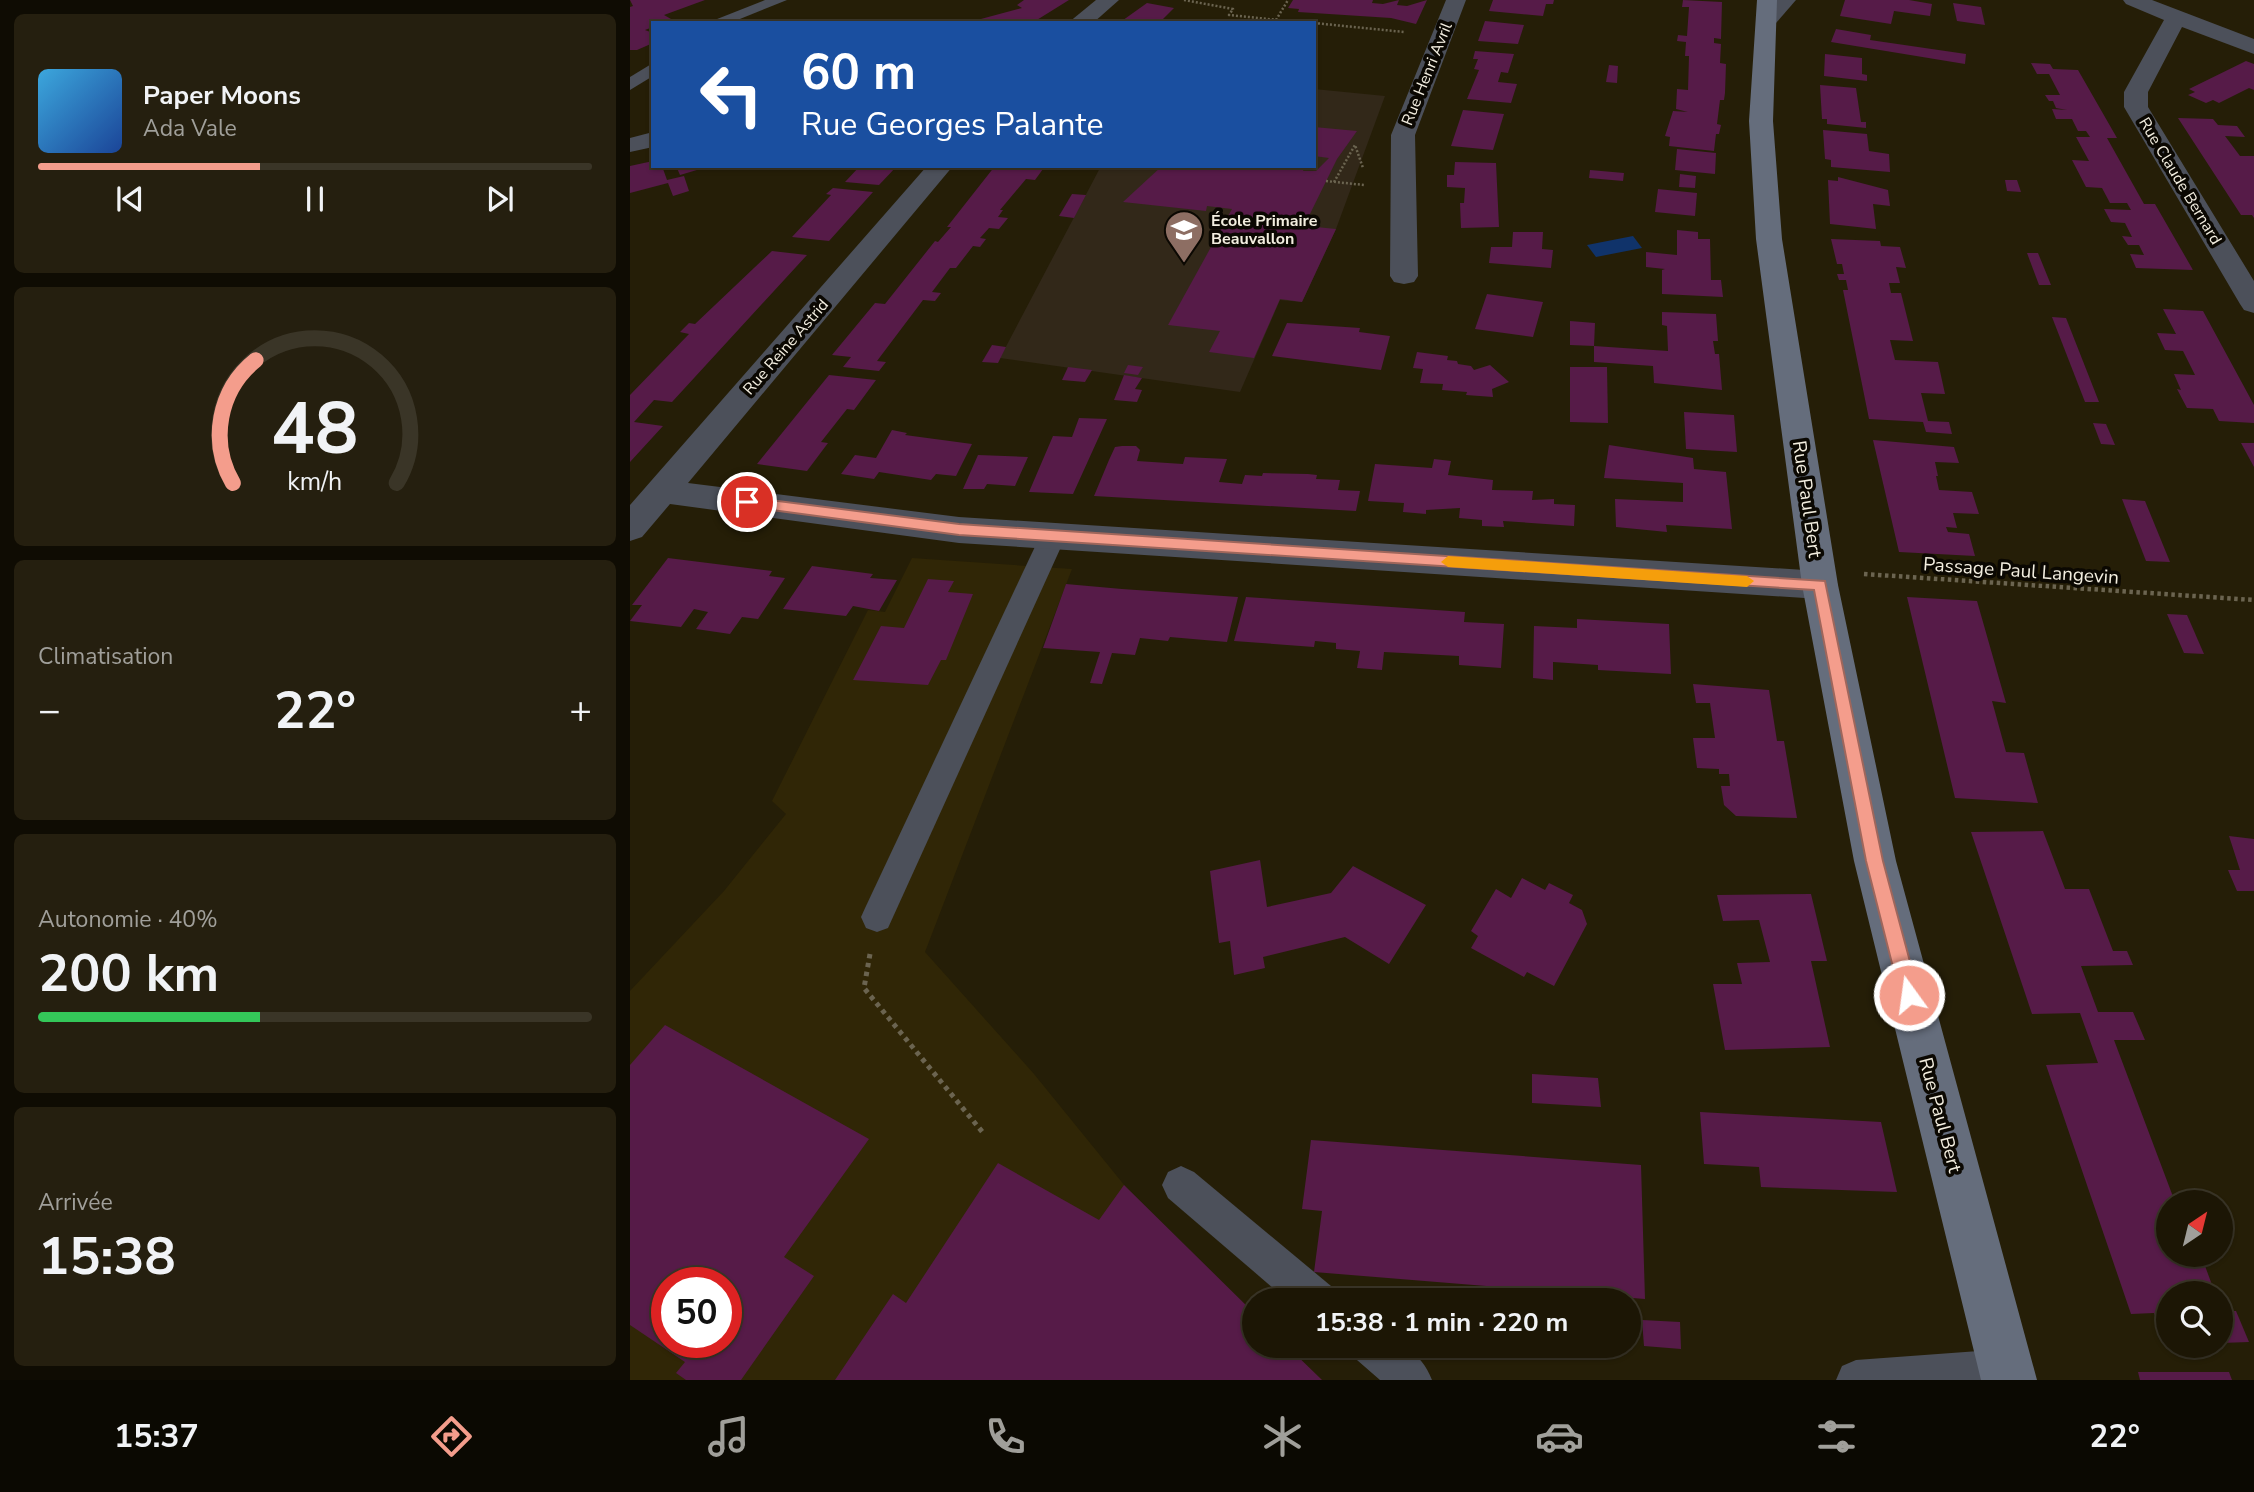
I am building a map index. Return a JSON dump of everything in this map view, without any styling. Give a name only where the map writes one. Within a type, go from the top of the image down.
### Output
[{"type":"main road","name":"Rue Paul Bert","points":[[1774,6],[1761,121],[1769,239],[1820,585],[1875,861],[2008,1375]]},
{"type":"street","points":[[1082,21],[1109,0]]},
{"type":"street","name":"Rue Henri Avril","points":[[1404,276],[1403,135],[1456,0]]},
{"type":"street","points":[[2133,0],[2254,47]]},
{"type":"street","name":"Rue Claude Bernard","points":[[2176,18],[2136,92],[2136,107],[2254,304]]},
{"type":"street","points":[[630,145],[651,140]]},
{"type":"street","name":"Rue Reine Astrid","points":[[630,528],[939,168]]},
{"type":"street","points":[[661,491],[959,530],[1820,585]]},
{"type":"lane","points":[[721,21],[779,0]]},
{"type":"lane","points":[[630,85],[651,69]]},
{"type":"lane","points":[[877,917],[1053,536]]},
{"type":"lane","points":[[1181,1185],[1303,1288]]},
{"type":"lane","points":[[1385,1358],[1412,1380]]},
{"type":"lane","points":[[1856,1380],[2008,1375]]},
{"type":"path","points":[[1184,0],[1233,9],[1229,15],[1287,21]]},
{"type":"path","points":[[1276,20],[1288,0]]},
{"type":"path","points":[[1316,23],[1443,35]]},
{"type":"path","points":[[1334,182],[1355,145],[1369,186]]},
{"type":"path","points":[[1326,181],[1352,184]]},
{"type":"path","name":"Passage Paul Langevin","points":[[1813,538],[1857,541],[1864,575],[2254,600]]},
{"type":"path","points":[[877,917],[864,988],[984,1134]]},
{"type":"shaded area","name":"École Primaire Beauvallon","points":[[1316,89],[1385,96],[1336,229],[1302,302],[1280,300],[1240,392],[1000,358],[1100,168],[1316,168]]},
{"type":"shaded area","points":[[912,558],[1072,569],[925,952],[1034,1074],[1242,1330],[1242,1358],[1299,1358],[1322,1380],[630,1380],[630,991],[724,891],[786,814],[772,801],[868,610],[885,612]]},
{"type":"water","points":[[1633,236],[1642,248],[1596,257],[1587,245]]},
{"type":"building","points":[[630,0],[705,0],[664,15],[671,19],[666,21],[651,21],[651,28],[645,30],[651,32],[651,44],[637,50],[630,50],[630,7],[633,6]]},
{"type":"building","points":[[1024,0],[1069,0],[1035,21],[973,21],[1022,8],[1017,5]]},
{"type":"building","points":[[1293,0],[1373,0],[1372,3],[1383,4],[1399,0],[1397,5],[1407,6],[1427,0],[1416,24],[1391,18],[1298,12],[1299,9],[1288,8]]},
{"type":"building","points":[[1493,0],[1554,0],[1553,4],[1546,4],[1543,16],[1489,11]]},
{"type":"building","points":[[1683,0],[1722,2],[1721,39],[1714,38],[1714,43],[1721,44],[1720,63],[1726,64],[1725,93],[1724,100],[1720,100],[1717,124],[1721,125],[1719,134],[1716,134],[1714,151],[1669,146],[1670,137],[1665,136],[1673,111],[1688,112],[1676,109],[1677,89],[1688,90],[1689,56],[1685,56],[1686,42],[1677,41],[1678,35],[1687,36],[1689,7],[1682,7]]},
{"type":"building","points":[[1845,0],[1909,0],[1932,4],[1930,16],[1894,11],[1891,24],[1840,16]]},
{"type":"building","points":[[1147,3],[1174,8],[1161,21],[1122,21]]},
{"type":"building","points":[[1953,3],[1981,7],[1985,25],[1957,21]]},
{"type":"building","points":[[1485,21],[1524,25],[1518,44],[1478,41]]},
{"type":"building","points":[[1836,29],[1871,35],[1870,40],[1966,54],[1965,64],[1831,42]]},
{"type":"building","points":[[1475,51],[1514,54],[1508,73],[1501,72],[1498,82],[1517,84],[1511,103],[1467,99],[1479,70],[1474,69],[1478,59],[1473,59]]},
{"type":"building","points":[[1825,54],[1862,58],[1862,74],[1867,75],[1867,81],[1824,76]]},
{"type":"building","points":[[2246,61],[2254,64],[2254,90],[2249,88],[2219,103],[2213,100],[2206,103],[2188,95],[2195,92],[2189,89]]},
{"type":"building","points":[[2031,63],[2050,64],[2053,69],[2078,70],[2117,138],[2107,138],[2144,204],[2155,204],[2193,270],[2136,268],[2130,254],[2144,255],[2139,245],[2128,245],[2122,236],[2132,237],[2125,223],[2111,222],[2104,209],[2131,210],[2127,203],[2110,203],[2102,188],[2086,187],[2072,160],[2089,161],[2076,137],[2090,137],[2086,131],[2078,131],[2072,119],[2056,119],[2052,109],[2067,110],[2056,108],[2053,101],[2049,101],[2045,95],[2060,95],[2049,74],[2037,74]]},
{"type":"building","points":[[1609,65],[1618,66],[1617,83],[1606,82]]},
{"type":"building","points":[[1820,85],[1856,88],[1861,122],[1866,122],[1866,128],[1827,124],[1827,119],[1822,119]]},
{"type":"building","points":[[1463,110],[1504,114],[1493,150],[1451,146]]},
{"type":"building","points":[[2178,118],[2213,119],[2218,125],[2237,126],[2245,137],[2225,136],[2240,156],[2254,156],[2254,218],[2252,215],[2241,215]]},
{"type":"building","points":[[1316,127],[1357,131],[1337,159],[1307,220],[1280,217],[1276,223],[1336,229],[1302,302],[1280,299],[1254,358],[1209,352],[1220,331],[1168,325],[1232,209],[1207,206],[1206,211],[1123,202],[1160,168],[1304,168],[1303,171],[1316,171],[1329,158],[1316,156]]},
{"type":"building","points":[[1823,130],[1867,134],[1869,151],[1889,154],[1890,172],[1831,167],[1831,160],[1825,159]]},
{"type":"building","points":[[1677,149],[1716,153],[1715,174],[1675,170]]},
{"type":"building","points":[[651,161],[651,168],[663,168],[667,180],[684,176],[689,191],[673,196],[668,183],[630,193],[630,166]]},
{"type":"building","points":[[1455,162],[1496,163],[1499,227],[1461,228],[1460,203],[1464,203],[1465,188],[1447,187],[1447,175],[1454,175]]},
{"type":"building","points":[[677,168],[704,168],[680,175]]},
{"type":"building","points":[[858,168],[895,168],[879,185],[845,182]]},
{"type":"building","points":[[993,168],[1043,169],[1035,180],[1026,179],[1000,210],[1003,210],[998,217],[1008,218],[999,229],[989,228],[980,238],[986,239],[980,247],[973,246],[956,268],[950,268],[932,292],[941,293],[935,301],[923,300],[877,361],[886,362],[879,371],[843,367],[851,357],[832,355],[875,303],[885,304],[935,241],[938,242],[951,227],[947,227]]},
{"type":"building","points":[[1590,170],[1624,173],[1623,181],[1589,178]]},
{"type":"building","points":[[1680,174],[1696,176],[1695,188],[1679,187]]},
{"type":"building","points":[[1838,177],[1888,190],[1890,206],[1873,204],[1876,229],[1830,224],[1828,180],[1838,181]]},
{"type":"building","points":[[2005,180],[2017,180],[2021,192],[2007,191]]},
{"type":"building","points":[[833,188],[873,192],[829,241],[792,237],[831,195],[826,194]]},
{"type":"building","points":[[1658,189],[1697,193],[1695,216],[1655,212]]},
{"type":"building","points":[[1072,194],[1086,195],[1074,218],[1059,216]]},
{"type":"building","points":[[1677,230],[1698,232],[1698,239],[1710,239],[1711,280],[1721,280],[1723,297],[1662,294],[1662,270],[1665,269],[1646,267],[1646,252],[1677,255]]},
{"type":"building","points":[[1513,232],[1543,232],[1542,249],[1553,250],[1551,268],[1489,263],[1491,247],[1512,247]]},
{"type":"building","points":[[1831,239],[1880,241],[1881,246],[1900,247],[1906,268],[1896,267],[1900,283],[1889,283],[1891,293],[1901,293],[1913,341],[1890,340],[1895,360],[1938,362],[1945,394],[1921,393],[1928,421],[1949,422],[1952,434],[1926,432],[1923,422],[1869,419],[1843,290],[1848,290],[1846,280],[1839,280],[1837,274],[1844,274],[1842,264],[1837,264]]},
{"type":"building","points":[[772,251],[807,255],[672,402],[654,400],[634,422],[663,426],[630,462],[630,395],[689,334],[680,332],[689,323],[695,324]]},
{"type":"building","points":[[2027,253],[2038,253],[2051,285],[2039,285]]},
{"type":"building","points":[[1487,294],[1543,302],[1533,337],[1475,329]]},
{"type":"building","points":[[2163,309],[2203,311],[2254,405],[2254,423],[2219,421],[2213,409],[2187,408],[2177,389],[2181,390],[2174,374],[2195,375],[2183,351],[2165,350],[2157,333],[2176,334]]},
{"type":"building","points":[[1662,312],[1716,314],[1718,341],[1713,341],[1715,354],[1719,354],[1722,390],[1654,383],[1653,366],[1594,362],[1594,346],[1668,351],[1667,326],[1662,325]]},
{"type":"building","points":[[2052,317],[2066,318],[2099,402],[2085,402]]},
{"type":"building","points":[[1570,321],[1595,323],[1594,346],[1570,345]]},
{"type":"building","points":[[1287,323],[1360,328],[1359,332],[1390,336],[1381,370],[1272,356]]},
{"type":"building","points":[[992,345],[1006,347],[998,363],[982,362]]},
{"type":"building","points":[[1417,352],[1448,356],[1447,360],[1471,366],[1474,370],[1490,365],[1509,382],[1492,389],[1493,397],[1442,390],[1443,384],[1420,383],[1423,369],[1413,368]]},
{"type":"building","points":[[1128,365],[1143,367],[1138,375],[1124,373]]},
{"type":"building","points":[[1068,367],[1092,370],[1085,382],[1062,380]]},
{"type":"building","points":[[1570,367],[1607,367],[1608,423],[1570,422]]},
{"type":"building","points":[[829,375],[876,380],[854,410],[847,409],[821,442],[828,443],[807,471],[757,464]]},
{"type":"building","points":[[1124,375],[1142,378],[1135,389],[1142,390],[1137,402],[1114,400]]},
{"type":"building","points":[[1684,412],[1734,415],[1737,452],[1686,449]]},
{"type":"building","points":[[1079,418],[1107,419],[1073,494],[1029,492],[1053,436],[1072,437]]},
{"type":"building","points":[[2093,423],[2106,424],[2115,445],[2101,444]]},
{"type":"building","points":[[892,430],[907,433],[905,435],[972,444],[956,476],[936,474],[931,480],[879,472],[874,479],[841,474],[855,455],[876,458]]},
{"type":"building","points":[[1873,440],[1954,447],[1959,463],[1935,462],[1936,476],[1939,490],[1972,492],[1979,514],[1953,513],[1957,528],[1946,527],[1948,532],[1969,534],[1975,556],[1899,552]]},
{"type":"building","points":[[2241,443],[2254,443],[2254,467]]},
{"type":"building","points":[[1609,445],[1693,458],[1694,469],[1726,472],[1732,529],[1666,525],[1667,532],[1616,527],[1615,499],[1683,502],[1683,483],[1604,478]]},
{"type":"building","points":[[1136,446],[1140,450],[1137,461],[1183,464],[1185,457],[1227,459],[1219,482],[1242,484],[1245,475],[1262,476],[1263,473],[1308,474],[1317,475],[1316,479],[1340,480],[1338,490],[1360,491],[1356,511],[1094,496],[1115,447]]},
{"type":"building","points":[[978,455],[1028,457],[1015,486],[987,484],[984,489],[963,489]]},
{"type":"building","points":[[1434,459],[1451,461],[1448,475],[1493,480],[1492,490],[1533,491],[1532,500],[1554,499],[1554,504],[1575,505],[1574,526],[1503,521],[1504,527],[1482,526],[1482,520],[1459,518],[1460,508],[1426,510],[1426,514],[1403,512],[1404,503],[1368,501],[1375,464],[1432,468]]},
{"type":"building","points":[[2122,499],[2145,501],[2170,562],[2146,561]]},
{"type":"building","points":[[668,558],[772,571],[769,576],[785,578],[758,619],[742,617],[730,634],[696,629],[708,612],[694,609],[681,627],[630,621],[642,605],[632,605]]},
{"type":"building","points":[[812,566],[873,574],[870,578],[897,580],[879,611],[853,606],[846,616],[783,609]]},
{"type":"building","points":[[928,579],[954,581],[948,592],[973,594],[946,660],[941,660],[928,685],[853,680],[881,626],[904,628]]},
{"type":"building","points":[[1066,584],[1238,597],[1227,642],[1170,637],[1168,641],[1140,638],[1135,655],[1112,653],[1102,684],[1090,683],[1100,652],[1043,648]]},
{"type":"building","points":[[1246,597],[1465,612],[1464,622],[1504,624],[1501,668],[1459,665],[1459,656],[1384,652],[1382,670],[1357,668],[1360,651],[1336,649],[1336,643],[1315,641],[1314,647],[1234,641]]},
{"type":"building","points":[[1907,597],[1977,601],[2006,703],[1992,701],[2006,752],[2024,753],[2038,803],[1955,798]]},
{"type":"building","points":[[2167,614],[2187,615],[2204,654],[2184,653]]},
{"type":"building","points":[[1577,619],[1669,624],[1671,674],[1598,670],[1598,665],[1553,662],[1553,680],[1533,678],[1534,626],[1577,628]]},
{"type":"building","points":[[1693,684],[1769,690],[1777,741],[1784,741],[1797,818],[1736,816],[1724,805],[1721,786],[1730,786],[1729,774],[1719,774],[1719,769],[1697,768],[1693,738],[1715,738],[1710,703],[1696,703]]},
{"type":"building","points":[[2043,831],[2065,889],[2089,889],[2113,951],[2127,951],[2133,965],[2081,966],[2098,1012],[2133,1012],[2145,1040],[2114,1040],[2170,1190],[2156,1190],[2156,1267],[2205,1267],[2211,1281],[2156,1281],[2156,1319],[2154,1313],[2131,1314],[2046,1065],[2098,1063],[2080,1013],[2032,1014],[1971,832]]},
{"type":"building","points":[[2229,836],[2254,839],[2254,891],[2237,891],[2228,870],[2240,870]]},
{"type":"building","points":[[1260,860],[1267,907],[1331,893],[1353,866],[1426,905],[1389,964],[1345,937],[1263,957],[1265,968],[1234,975],[1230,941],[1219,943],[1210,871]]},
{"type":"building","points":[[1522,878],[1545,890],[1549,883],[1573,895],[1569,903],[1582,910],[1587,924],[1554,986],[1527,972],[1524,977],[1471,948],[1478,936],[1471,931],[1496,889],[1511,898]]},
{"type":"building","points":[[1811,894],[1827,961],[1811,961],[1830,1047],[1725,1050],[1713,984],[1742,984],[1737,963],[1770,962],[1759,920],[1723,921],[1717,895]]},
{"type":"building","points":[[665,1025],[869,1139],[784,1257],[814,1276],[741,1380],[686,1380],[676,1373],[685,1362],[679,1358],[742,1358],[742,1267],[651,1267],[651,1339],[630,1325],[630,1065]]},
{"type":"building","points":[[1532,1074],[1598,1078],[1601,1107],[1532,1103]]},
{"type":"building","points":[[1700,1112],[1881,1122],[1897,1192],[1761,1187],[1759,1167],[1704,1164]]},
{"type":"building","points":[[1311,1140],[1641,1165],[1645,1299],[1641,1299],[1641,1288],[1510,1288],[1314,1272],[1322,1211],[1302,1209]]},
{"type":"building","points":[[998,1163],[1099,1220],[1124,1185],[1242,1301],[1242,1358],[1299,1358],[1322,1380],[835,1380],[893,1294],[906,1303]]},
{"type":"building","points":[[2233,1311],[2236,1311],[2249,1342],[2233,1343]]},
{"type":"building","points":[[1642,1320],[1680,1322],[1681,1349],[1644,1346]]},
{"type":"building","points":[[2138,1372],[2229,1372],[2232,1380],[2140,1380]]},
{"type":"slow traffic","points":[[1448,562],[1747,581]]},
{"type":"place","name":"École Primaire Beauvallon","points":[[1184,264]]},
{"type":"route","points":[[747,502],[959,530],[1820,585],[1875,861],[1909,995]]}]
